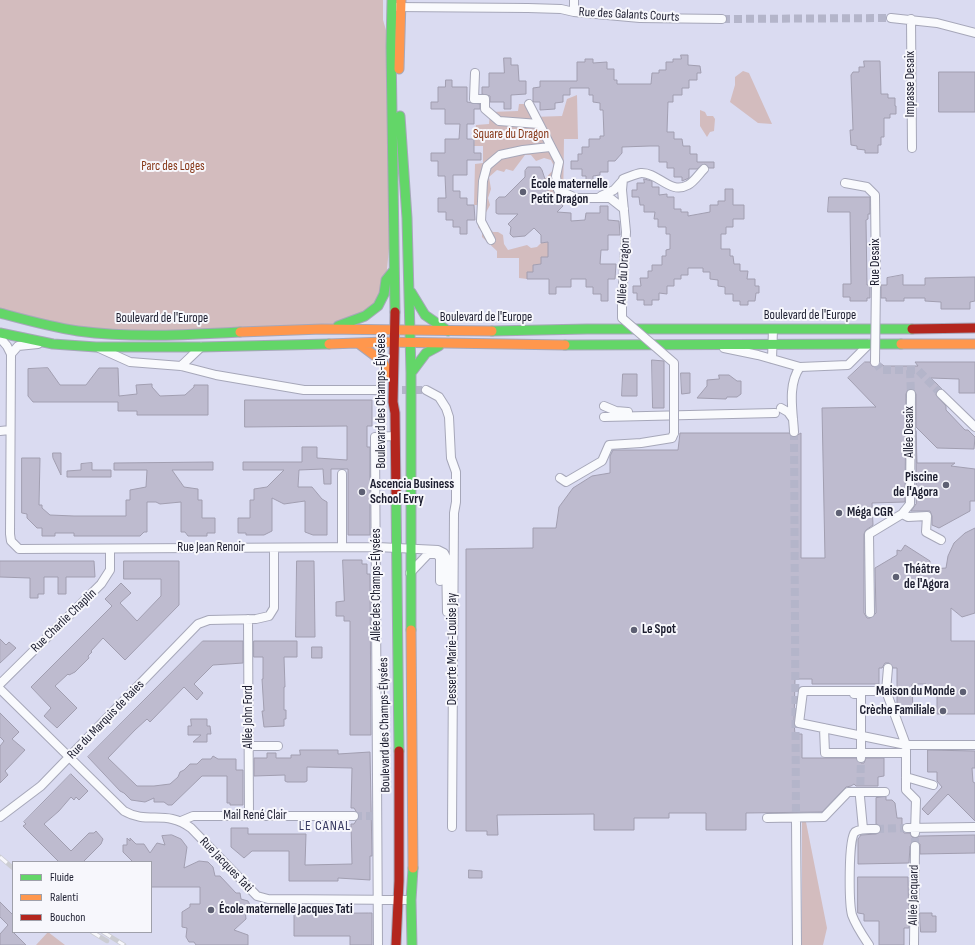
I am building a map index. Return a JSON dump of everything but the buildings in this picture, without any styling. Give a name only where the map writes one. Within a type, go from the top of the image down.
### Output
[{"type":"main road","name":"Boulevard des Champs-Élysées","points":[[396,4],[390,47],[395,330],[393,386],[395,436],[399,766],[399,881],[396,945]]},
{"type":"main road","name":"Boulevard des Champs-Élysées","points":[[396,4],[399,106],[407,218],[410,344],[410,573],[414,851],[411,900],[412,945]]},
{"type":"main road","points":[[322,329],[349,323],[365,316],[378,306],[384,294],[386,280],[394,270]]},
{"type":"main road","points":[[409,288],[418,307],[423,313],[437,325],[450,332]]},
{"type":"main road","name":"Boulevard de l'Europe","points":[[0,313],[24,321],[89,332],[143,334],[322,329],[450,332],[587,329],[975,328]]},
{"type":"main road","name":"Boulevard de l'Europe","points":[[0,332],[53,344],[96,347],[201,347],[394,342],[410,344],[975,344]]},
{"type":"main road","points":[[358,343],[380,358],[387,368],[393,386]]},
{"type":"main road","points":[[410,373],[428,350],[444,344]]},
{"type":"street","points":[[574,0],[574,12]]},
{"type":"street","name":"Rue des Galants Courts","points":[[396,4],[561,9],[574,12],[640,18],[722,19]]},
{"type":"street","points":[[891,18],[937,22],[975,33]]},
{"type":"street","name":"Impasse Desaix","points":[[911,19],[912,148]]},
{"type":"street","points":[[475,73],[474,99],[485,99],[485,109],[499,121],[538,124]]},
{"type":"street","points":[[529,104],[559,162],[556,176],[558,190],[576,198],[610,198],[620,203],[624,209]]},
{"type":"street","points":[[491,240],[481,221],[483,181],[486,166],[500,155],[523,150],[550,147]]},
{"type":"street","points":[[600,197],[614,190],[623,179],[642,173],[653,175],[664,183],[676,187],[688,185],[704,169]]},
{"type":"street","name":"Allée du Dragon","points":[[560,478],[566,482],[602,461],[609,445],[641,443],[672,438],[674,433],[674,363],[622,318],[621,285],[626,232],[622,190],[623,179]]},
{"type":"street","name":"Rue Desaix","points":[[845,183],[867,188],[875,195],[875,362]]},
{"type":"street","points":[[772,359],[773,329]]},
{"type":"street","points":[[0,338],[7,346],[11,354],[10,430],[0,431]]},
{"type":"street","points":[[11,354],[18,346],[53,344]]},
{"type":"street","points":[[705,345],[787,362],[800,367],[848,365],[869,344]]},
{"type":"street","points":[[96,347],[130,362],[181,366],[216,375],[304,390],[378,390]]},
{"type":"street","points":[[181,366],[201,347]]},
{"type":"street","points":[[794,432],[792,390],[794,375],[800,367]]},
{"type":"street","name":"Desserte Marie-Louise Jay","points":[[426,390],[439,397],[449,416],[451,458],[456,472],[456,502],[454,513],[452,827]]},
{"type":"street","name":"Allée Desaix","points":[[902,514],[910,504],[910,394]]},
{"type":"street","points":[[941,394],[975,427]]},
{"type":"street","points":[[604,406],[616,411],[637,412],[647,416]]},
{"type":"street","points":[[604,417],[638,417],[778,410],[788,412],[793,419]]},
{"type":"street","name":"Rue Jean Renoir","points":[[10,430],[10,534],[14,544],[19,549],[377,547],[438,550],[444,553],[446,561],[447,612]]},
{"type":"street","name":"Allée des Champs-Élysées","points":[[378,945],[377,547],[375,437],[395,436]]},
{"type":"street","points":[[342,474],[342,547]]},
{"type":"street","points":[[870,613],[869,534],[902,514],[908,517],[927,516],[926,532],[941,540]]},
{"type":"street","points":[[248,619],[268,616],[274,608],[274,548]]},
{"type":"street","name":"Rue Charlie Chaplin","points":[[0,684],[101,584],[110,570],[110,549]]},
{"type":"street","points":[[410,573],[428,554],[436,554],[440,557],[441,603],[454,621]]},
{"type":"street","name":"Rue du Marquis de Raies","points":[[0,817],[24,800],[69,758],[198,624],[209,620],[248,619]]},
{"type":"street","name":"Allée John Ford","points":[[248,619],[249,816]]},
{"type":"street","points":[[888,668],[886,691],[906,749],[906,790],[916,800],[915,831]]},
{"type":"street","points":[[0,689],[124,811],[132,816],[164,818],[181,821]]},
{"type":"street","points":[[886,691],[803,691],[799,723],[861,736],[906,749]]},
{"type":"street","points":[[848,694],[861,694],[861,756]]},
{"type":"street","points":[[824,728],[825,753],[861,756],[906,749],[975,745]]},
{"type":"street","points":[[248,746],[278,746]]},
{"type":"street","points":[[906,777],[933,785]]},
{"type":"street","points":[[767,818],[824,817],[848,792],[884,792]]},
{"type":"street","points":[[860,797],[863,829]]},
{"type":"street","name":"Mail René Clair","points":[[181,821],[193,816],[354,816]]},
{"type":"street","points":[[796,820],[797,945]]},
{"type":"street","name":"Rue Jacques Tati","points":[[181,821],[191,828],[257,896],[268,899],[411,900]]},
{"type":"street","points":[[906,828],[915,831],[975,827]]},
{"type":"street","points":[[869,945],[857,925],[850,906],[851,838],[854,833],[863,829],[876,829]]},
{"type":"street","name":"Allée Jacquard","points":[[914,945],[915,846]]},
{"type":"green space","name":"Parc des Loges","points":[[0,0],[383,0],[383,20],[391,47],[394,195],[386,280],[378,306],[322,329],[89,332],[0,313]]},
{"type":"green space","points":[[743,71],[749,73],[772,124],[758,123],[730,102],[735,85],[735,77]]},
{"type":"green space","name":"Square du Dragon","points":[[577,95],[578,139],[564,139],[563,206],[556,198],[548,198],[548,190],[541,183],[555,168],[551,160],[544,158],[536,161],[531,155],[525,155],[513,171],[506,169],[504,172],[497,170],[489,177],[491,189],[488,198],[490,205],[483,218],[484,223],[493,232],[498,232],[503,235],[504,244],[508,250],[527,245],[531,248],[537,247],[541,243],[548,242],[548,257],[541,257],[541,264],[533,265],[533,272],[527,272],[527,279],[519,278],[519,258],[497,258],[497,251],[482,237],[482,232],[478,227],[478,205],[474,205],[475,164],[483,163],[483,146],[474,146],[476,125],[489,124],[490,112],[518,111],[519,104],[529,104],[533,117],[562,116],[567,99]]},
{"type":"green space","points":[[700,110],[705,112],[707,116],[713,116],[715,119],[714,131],[710,132],[707,137],[700,126]]},
{"type":"green space","points":[[802,821],[806,822],[827,928],[823,945],[802,945]]},
{"type":"green space","points":[[47,933],[49,933],[65,945],[36,945]]},
{"type":"tunnel","points":[[722,19],[891,18]]},
{"type":"tunnel","points":[[875,362],[881,370],[918,370],[941,394]]},
{"type":"tunnel","points":[[910,370],[911,394]]},
{"type":"tunnel","points":[[378,390],[426,390]]},
{"type":"tunnel","points":[[794,432],[796,820]]},
{"type":"tunnel","points":[[860,797],[861,758]]},
{"type":"tunnel","points":[[354,816],[372,816]]},
{"type":"tunnel","points":[[876,829],[907,828]]},
{"type":"tunnel","points":[[915,833],[915,846]]},
{"type":"railway","points":[[0,857],[12,867]]},
{"type":"railway","points":[[94,933],[107,941]]},
{"type":"railway","points":[[105,933],[124,945]]},
{"type":"traffic: fast","points":[[392,0],[391,47],[395,312]]},
{"type":"traffic: fast","points":[[400,116],[407,218],[411,373],[411,630]]},
{"type":"traffic: fast","points":[[338,326],[365,316],[378,306],[384,294],[386,280],[394,270]]},
{"type":"traffic: fast","points":[[411,292],[425,315],[448,331]]},
{"type":"traffic: fast","points":[[0,313],[78,331],[118,335],[240,332]]},
{"type":"traffic: fast","points":[[492,331],[587,329],[912,329]]},
{"type":"traffic: fast","points":[[0,333],[53,344],[96,347],[201,347],[329,344]]},
{"type":"traffic: fast","points":[[565,345],[901,344]]},
{"type":"traffic: fast","points":[[411,373],[426,353],[439,346]]},
{"type":"traffic: fast","points":[[396,497],[399,751]]},
{"type":"traffic: fast","points":[[412,945],[411,900],[413,868]]},
{"type":"traffic: slow","points":[[399,69],[401,0]]},
{"type":"traffic: slow","points":[[240,332],[322,329],[492,331]]},
{"type":"traffic: slow","points":[[329,344],[385,342],[565,345]]},
{"type":"traffic: slow","points":[[358,343],[382,361],[391,377]]},
{"type":"traffic: slow","points":[[901,344],[975,344]]},
{"type":"traffic: slow","points":[[411,630],[413,868]]},
{"type":"traffic: jam","points":[[395,312],[393,402],[395,413],[396,497]]},
{"type":"traffic: jam","points":[[912,329],[975,328]]},
{"type":"traffic: jam","points":[[396,945],[399,881],[399,751]]},
{"type":"place","name":"École maternelle Petit Dragon","points":[[523,192]]},
{"type":"place","name":"Piscine de l'Agora","points":[[946,485]]},
{"type":"place","name":"Ascencia Business School Evry","points":[[362,492]]},
{"type":"place","name":"Méga CGR","points":[[839,513]]},
{"type":"place","name":"Théâtre de l'Agora","points":[[896,577]]},
{"type":"place","name":"Le Spot","points":[[634,630]]},
{"type":"place","name":"Maison du Monde","points":[[963,692]]},
{"type":"place","name":"Crèche Familiale","points":[[943,711]]},
{"type":"place","name":"École maternelle Jacques Tati","points":[[211,910]]},
{"type":"district","name":"LE CANAL","points":[[325,826]]}]
